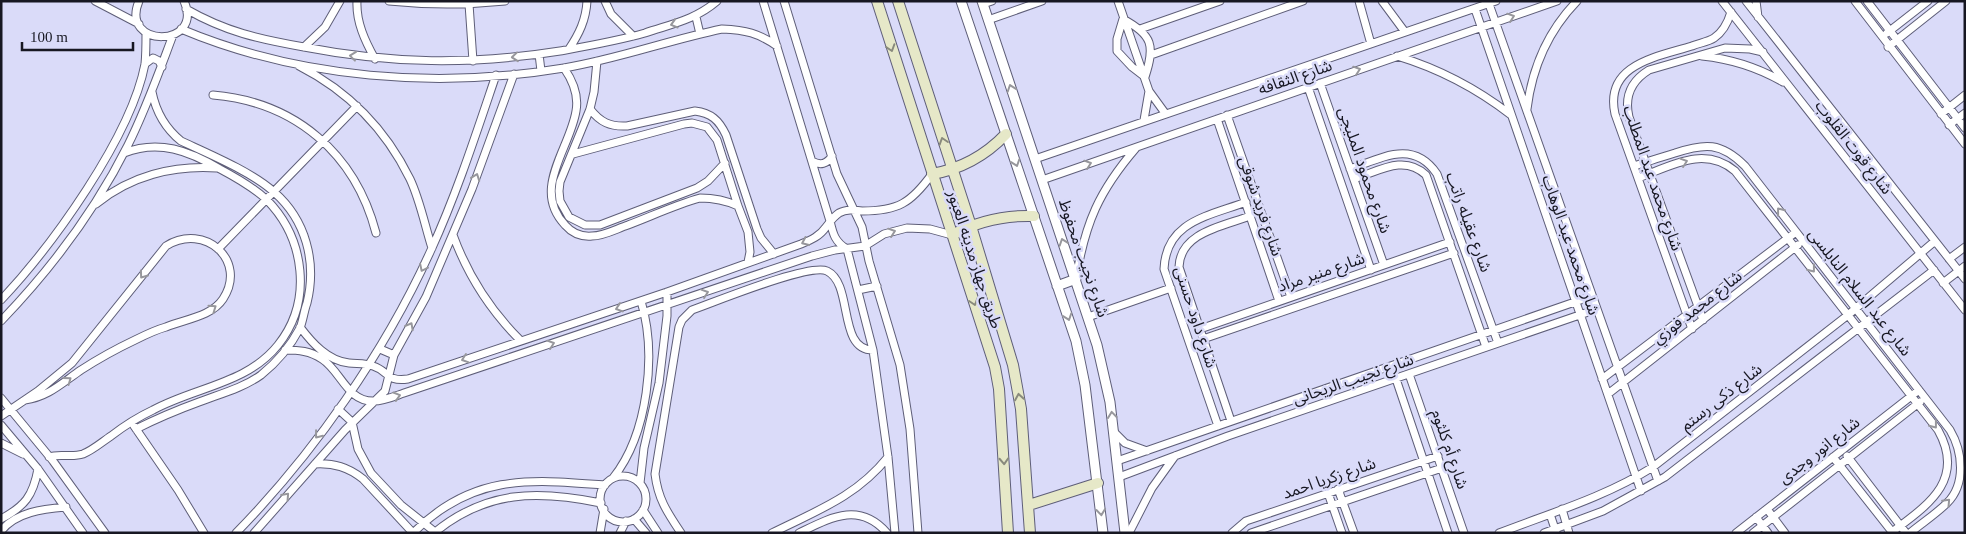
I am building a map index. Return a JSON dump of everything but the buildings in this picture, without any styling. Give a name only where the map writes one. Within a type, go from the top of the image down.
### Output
[{"type":"main road","name":"طريق جهاز مدينه العبور","points":[[877,1],[995,366],[999,389],[1008,533]]},
{"type":"main road","name":"طريق جهاز مدينه العبور","points":[[898,1],[971,226],[1018,386],[1030,533]]},
{"type":"main road","points":[[932,174],[952,169],[974,160],[1006,134]]},
{"type":"main road","points":[[952,235],[971,226],[1006,217],[1034,216]]},
{"type":"main road","points":[[1029,505],[1098,483]]},
{"type":"street","points":[[95,1],[139,24]]},
{"type":"street","points":[[139,1],[136,15],[139,24],[146,33],[160,38],[173,35],[181,28],[186,19],[185,4]]},
{"type":"street","points":[[304,47],[326,27],[340,1]]},
{"type":"street","points":[[357,1],[358,19],[362,32],[375,58]]},
{"type":"street","points":[[389,1],[469,4],[505,1]]},
{"type":"street","points":[[569,49],[579,34],[585,19],[587,1]]},
{"type":"street","points":[[605,1],[611,14],[633,36]]},
{"type":"street","points":[[185,4],[207,21],[226,29],[268,41],[405,61],[473,60],[569,49],[633,36],[696,17],[717,1]]},
{"type":"street","points":[[763,1],[836,240],[847,249],[873,350],[888,457],[895,533]]},
{"type":"street","points":[[784,1],[842,186],[862,227],[865,246],[900,365],[910,429],[918,533]]},
{"type":"street","name":"شارع نجيب محفوظ","points":[[960,1],[1076,341],[1085,385],[1103,533]]},
{"type":"street","points":[[988,20],[1042,1]]},
{"type":"street","points":[[1118,1],[1149,90],[1165,113]]},
{"type":"street","points":[[1140,29],[1220,1]]},
{"type":"street","points":[[1151,55],[1303,1]]},
{"type":"street","points":[[1382,1],[1406,32]]},
{"type":"street","name":"شارع الثقافه","points":[[1035,159],[1144,120],[1496,1]]},
{"type":"street","name":"شارع الثقافه","points":[[1042,180],[1556,1]]},
{"type":"street","points":[[1527,112],[1530,89],[1545,46],[1556,27],[1576,1]]},
{"type":"street","name":"شارع قوت القلوب","points":[[1722,1],[1965,310]]},
{"type":"street","name":"شارع قوت القلوب","points":[[1746,1],[1965,279]]},
{"type":"street","points":[[1756,1],[1758,17]]},
{"type":"street","points":[[1855,1],[1888,47],[1965,144]]},
{"type":"street","points":[[1867,1],[1965,128]]},
{"type":"street","points":[[1882,38],[1928,1]]},
{"type":"street","points":[[1888,47],[1946,1]]},
{"type":"street","name":"شارع نجيب محفوظ","points":[[986,2],[988,20],[1076,279],[1105,374],[1114,432],[1125,533]]},
{"type":"street","points":[[1358,2],[1371,44]]},
{"type":"street","points":[[469,4],[473,60]]},
{"type":"street","name":"شارع محمد عبد الوهاب","points":[[1489,4],[1658,481]]},
{"type":"street","name":"شارع محمد عبد الوهاب","points":[[1475,8],[1641,491]]},
{"type":"street","name":"شارع محمد عبد المطلب","points":[[1692,329],[1613,104],[1614,91],[1620,78],[1629,68],[1641,62],[1713,39],[1724,27],[1731,12]]},
{"type":"street","points":[[696,17],[700,34]]},
{"type":"street","points":[[1123,19],[1140,29],[1147,36],[1151,45],[1151,55],[1145,77]]},
{"type":"street","points":[[1123,19],[1117,39],[1118,52],[1132,68],[1145,77]]},
{"type":"street","points":[[181,28],[214,42],[249,53],[292,63],[331,70],[402,77],[514,74],[564,68],[722,29],[742,30],[762,36],[777,46]]},
{"type":"street","points":[[1,300],[40,255],[90,182],[127,115],[145,64],[146,33]]},
{"type":"street","points":[[1,321],[39,279],[92,207],[124,152],[152,92],[173,35]]},
{"type":"street","name":"شارع محمد عبد المطلب","points":[[1703,320],[1629,117],[1626,106],[1628,95],[1632,84],[1639,76],[1649,70],[1725,48],[1762,52]]},
{"type":"street","points":[[538,54],[541,71]]},
{"type":"street","points":[[1397,56],[1446,74],[1491,100],[1512,116]]},
{"type":"street","points":[[1699,56],[1722,58],[1745,64],[1767,73],[1788,85]]},
{"type":"street","points":[[145,64],[153,58],[159,61],[162,67]]},
{"type":"street","points":[[597,61],[594,92],[590,109],[560,182],[560,201],[570,217],[577,223],[592,226],[608,222],[697,188],[708,182],[725,164]]},
{"type":"street","points":[[292,63],[318,76],[346,96],[372,121],[393,148],[411,180],[432,248]]},
{"type":"street","points":[[564,68],[575,88],[576,111],[552,177],[550,194],[556,213],[568,228],[576,234],[593,236],[610,232],[700,198],[713,198],[738,206]]},
{"type":"street","points":[[254,533],[352,422],[385,391],[394,355],[426,297],[472,189],[514,74]]},
{"type":"street","points":[[236,533],[266,501],[338,409],[380,349],[432,248],[458,184],[496,75]]},
{"type":"street","name":"شارع محمود المليجى","points":[[1320,83],[1384,265]]},
{"type":"street","name":"شارع محمود المليجى","points":[[1308,87],[1371,270]]},
{"type":"street","points":[[1144,120],[1149,90]]},
{"type":"street","points":[[136,429],[249,382],[266,371],[285,350],[300,327],[309,292],[310,264],[307,241],[293,214],[274,192],[234,167],[181,141],[160,116],[152,92]]},
{"type":"street","points":[[213,95],[240,98],[279,111],[303,125],[324,142],[342,161],[357,183],[368,207],[376,233]]},
{"type":"street","points":[[1941,114],[1965,95]]},
{"type":"street","points":[[218,249],[357,106]]},
{"type":"street","points":[[590,109],[605,124],[616,127],[695,111],[705,112],[714,117],[722,125],[726,135],[756,229],[774,254]]},
{"type":"street","points":[[1950,125],[1965,113]]},
{"type":"street","name":"شارع فريد شوقى","points":[[1227,115],[1291,297]]},
{"type":"street","name":"شارع فريد شوقى","points":[[1217,119],[1279,301]]},
{"type":"street","points":[[573,154],[692,123],[707,127],[713,133],[748,232],[750,242],[748,262]]},
{"type":"street","name":"شارع عبد السلام النابلسى","points":[[1634,166],[1704,145],[1725,150],[1734,155],[1745,166],[1950,430],[1960,452],[1961,473],[1954,494],[1948,502],[1908,533]]},
{"type":"street","points":[[49,457],[55,455],[75,456],[90,451],[131,422],[166,403],[246,372],[269,355],[286,334],[294,316],[299,297],[300,267],[296,247],[288,228],[267,200],[242,180],[196,156],[171,147],[146,146],[124,152]]},
{"type":"street","points":[[1057,286],[1076,279],[1088,223],[1101,195],[1117,170],[1137,147]]},
{"type":"street","name":"شارع عقيله راتب","points":[[1350,169],[1401,153],[1412,154],[1422,158],[1431,165],[1437,174],[1498,344]]},
{"type":"street","points":[[812,161],[818,164],[823,163],[832,156]]},
{"type":"street","name":"شارع عبد السلام النابلسى","points":[[1638,178],[1690,159],[1710,158],[1735,171],[1945,441],[1950,452],[1951,465],[1944,489],[1936,499],[1892,532]]},
{"type":"street","name":"شارع عقيله راتب","points":[[1354,179],[1401,164],[1419,169],[1426,176],[1431,184],[1486,347]]},
{"type":"street","points":[[92,207],[124,186],[157,173],[188,168],[219,168]]},
{"type":"street","points":[[300,327],[310,340],[328,355],[348,363],[368,364],[380,369],[389,377],[401,380],[408,379],[641,301],[809,241],[826,228],[830,221],[839,213],[846,210],[879,211],[892,209],[904,204],[914,196],[932,174]]},
{"type":"street","name":"شارع داود حسنى","points":[[1218,426],[1164,269],[1165,258],[1173,237],[1181,229],[1190,223],[1246,202]]},
{"type":"street","name":"شارع داود حسنى","points":[[1231,421],[1179,267],[1179,260],[1185,246],[1197,236],[1250,216]]},
{"type":"street","points":[[285,350],[306,352],[322,359],[335,371],[351,392],[362,399],[374,401],[404,393],[668,306],[812,256],[865,246],[884,234],[907,228],[930,229],[952,235]]},
{"type":"street","name":"شارع محمد فوزي","points":[[1602,379],[1796,232]]},
{"type":"street","points":[[452,235],[465,266],[486,303],[520,340]]},
{"type":"street","points":[[1,416],[51,381],[81,353],[166,246],[181,239],[197,238],[212,244],[218,249],[226,260],[230,279],[224,298],[215,308],[166,326],[132,342],[82,370],[50,394],[25,400]]},
{"type":"street","name":"شارع محمد فوزي","points":[[1608,394],[1803,241]]},
{"type":"street","name":"شارع ذكى رستم","points":[[1499,533],[1603,494],[1636,478],[1653,467],[1856,309],[1934,241]]},
{"type":"street","name":"شارع منير مراد","points":[[1200,329],[1450,242]]},
{"type":"street","points":[[1949,259],[1965,247]]},
{"type":"street","name":"شارع منير مراد","points":[[1204,339],[1454,252]]},
{"type":"street","points":[[1943,283],[1965,266]]},
{"type":"street","points":[[681,533],[663,506],[657,490],[655,474],[679,327],[686,314],[692,310],[797,273],[819,269],[827,271],[837,282],[854,340],[862,348],[873,350]]},
{"type":"street","name":"شارع ذكى رستم","points":[[1544,533],[1556,531],[1603,511],[1658,481],[1934,270]]},
{"type":"street","points":[[858,290],[877,286]]},
{"type":"street","points":[[1088,317],[1171,288]]},
{"type":"street","points":[[640,483],[644,448],[659,383],[668,306],[667,292]]},
{"type":"street","points":[[1174,298],[1188,293]]},
{"type":"street","name":"شارع نجيب الريحانى","points":[[1117,461],[1592,296]]},
{"type":"street","points":[[600,533],[601,495],[605,485],[621,468],[634,443],[643,405],[650,357],[649,334],[641,301]]},
{"type":"street","name":"شارع نجيب الريحانى","points":[[1119,477],[1295,413],[1597,310]]},
{"type":"street","points":[[380,349],[394,355]]},
{"type":"street","name":"شارع أم كلثوم","points":[[1409,374],[1464,533]]},
{"type":"street","name":"شارع أم كلثوم","points":[[1396,379],[1448,533]]},
{"type":"street","name":"شارع انور وجدى","points":[[1736,533],[1919,390]]},
{"type":"street","points":[[1,398],[49,457],[105,533]]},
{"type":"street","name":"شارع انور وجدى","points":[[1753,533],[1926,398]]},
{"type":"street","points":[[1291,400],[1295,413]]},
{"type":"street","points":[[338,409],[352,422],[358,449],[371,473],[401,505],[434,532],[468,509],[508,497],[528,494],[553,495],[602,506],[613,519],[626,521],[634,519],[646,505],[646,493],[640,483],[630,477],[613,478]]},
{"type":"street","points":[[131,422],[178,490],[204,533]]},
{"type":"street","points":[[1,425],[38,469],[83,533]]},
{"type":"street","points":[[1114,432],[1125,443],[1147,451]]},
{"type":"street","points":[[1,443],[27,455]]},
{"type":"street","points":[[1842,450],[1900,526],[1908,533]]},
{"type":"street","points":[[1129,533],[1152,488],[1176,456]]},
{"type":"street","name":"شارع زكريا احمد","points":[[1232,533],[1237,527],[1255,518],[1438,456]]},
{"type":"street","points":[[772,533],[829,506],[851,493],[871,477],[888,457]]},
{"type":"street","points":[[1833,457],[1892,532]]},
{"type":"street","points":[[315,464],[336,465],[355,473],[363,479],[413,533],[423,523],[453,501],[490,486],[529,482],[605,485]]},
{"type":"street","name":"شارع زكريا احمد","points":[[1251,533],[1442,468]]},
{"type":"street","points":[[1,519],[19,509],[28,498],[35,484],[38,469]]},
{"type":"street","points":[[1338,489],[1354,533]]},
{"type":"street","points":[[1328,493],[1342,533]]},
{"type":"street","points":[[1,531],[8,523],[22,516],[51,508],[66,507]]},
{"type":"street","points":[[1562,509],[1569,533]]},
{"type":"street","points":[[1767,509],[1785,533]]},
{"type":"street","points":[[643,510],[658,533]]},
{"type":"street","points":[[799,533],[840,514],[852,514],[873,521],[888,533]]},
{"type":"street","points":[[1550,514],[1556,531]]},
{"type":"street","points":[[1756,517],[1768,533]]},
{"type":"street","points":[[634,519],[646,533]]},
{"type":"street","points":[[620,533],[626,521]]},
{"type":"street","points":[[263,523],[264,533]]}]
